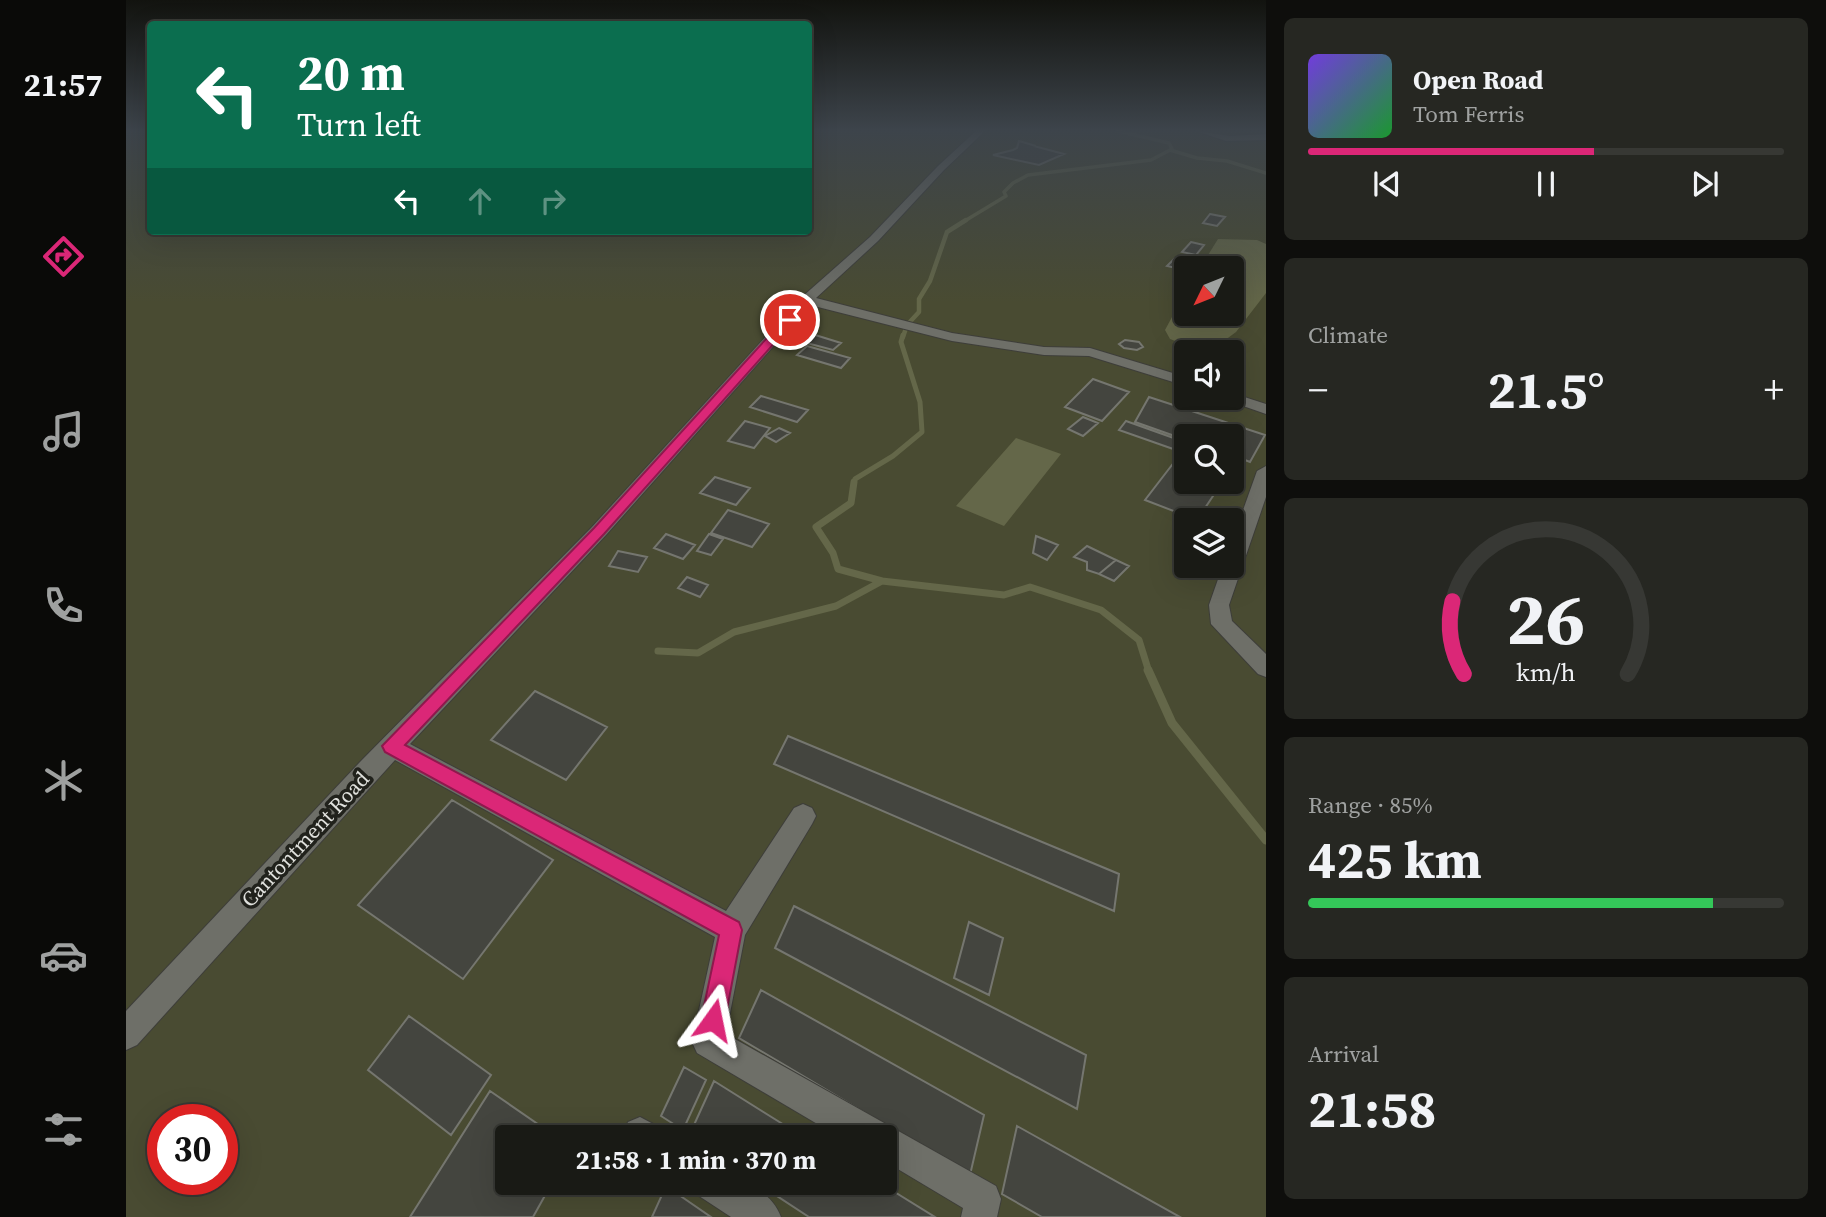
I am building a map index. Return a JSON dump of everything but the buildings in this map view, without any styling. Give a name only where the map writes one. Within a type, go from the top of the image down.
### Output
[{"type":"street","name":"Cantontment Road","points":[[126,1034],[392,746],[599,531],[807,300],[874,239],[922,188]]},
{"type":"street","points":[[807,300],[952,337],[1044,351],[1090,352],[1174,378]]},
{"type":"street","points":[[1244,402],[1266,410]]},
{"type":"street","points":[[1266,471],[1219,605],[1222,624],[1266,668]]},
{"type":"street","points":[[392,746],[731,930]]},
{"type":"street","points":[[803,816],[731,930],[708,1042],[852,1125]]},
{"type":"street","points":[[897,1149],[983,1199],[979,1217]]},
{"type":"street","points":[[730,1195],[763,1217]]},
{"type":"shaded area","points":[[126,188],[147,188],[147,235],[812,235],[812,188],[1266,188],[1266,1217],[126,1217]]},
{"type":"shaded area","points":[[1218,239],[1257,240],[1266,244],[1266,293],[1244,322],[1244,256],[1207,256]]},
{"type":"shaded area","points":[[1174,313],[1174,326],[1241,326],[1225,340],[1174,340],[1165,330]]},
{"type":"shaded area","points":[[1016,438],[1061,454],[1004,526],[956,506]]},
{"type":"waterway","points":[[963,222],[1006,196],[1004,192],[1008,188]]},
{"type":"waterway","points":[[903,337],[907,325],[919,312],[919,299],[930,281],[947,232],[966,220]]},
{"type":"waterway","points":[[854,484],[855,479],[893,456],[922,432],[920,402],[901,342],[903,335]]},
{"type":"waterway","points":[[854,482],[851,503],[816,527],[833,553],[838,569],[882,581]]},
{"type":"waterway","points":[[658,651],[698,653],[734,632],[836,606],[882,581]]},
{"type":"waterway","points":[[882,581],[1004,595],[1030,587],[1101,610],[1139,640],[1149,672]]},
{"type":"waterway","points":[[1148,670],[1172,723],[1266,840]]},
{"type":"route","points":[[713,1020],[731,930],[392,746],[599,531],[790,320]]}]
